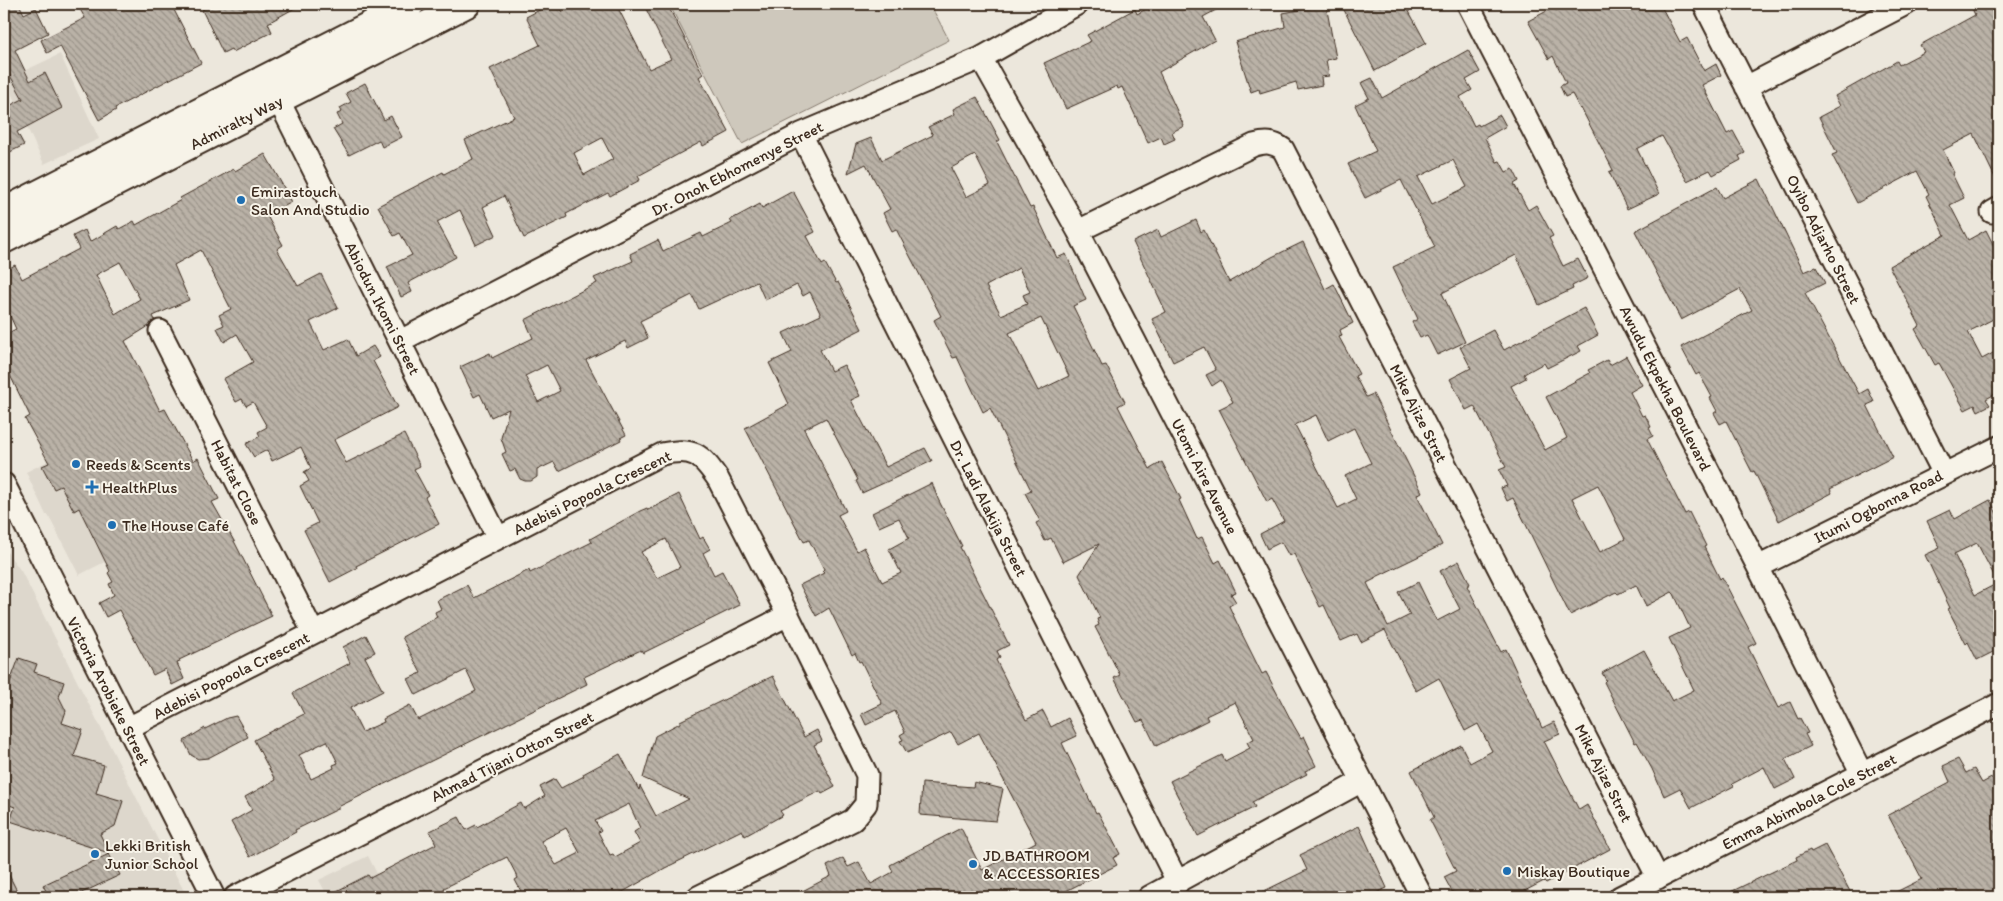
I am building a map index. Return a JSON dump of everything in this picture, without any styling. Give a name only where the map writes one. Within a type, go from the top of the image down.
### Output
[{"type":"main road","name":"Admiralty Way","points":[[4,211],[411,4]]},
{"type":"main road","name":"Admiralty Way","points":[[4,240],[467,4]]},
{"type":"main road","points":[[168,128],[180,150]]},
{"type":"street","name":"Dr. Onoh Ebhomenye Street","points":[[400,341],[801,134],[981,58],[1077,4]]},
{"type":"street","name":"Awudu Ekpekha Boulevard","points":[[1468,4],[1758,567],[1862,774]]},
{"type":"street","name":"Oyibo Adjarho Street","points":[[1704,4],[1944,474]]},
{"type":"street","points":[[1746,87],[1906,4]]},
{"type":"street","name":"Utomi Aire Avenue","points":[[981,58],[1078,231],[1422,897]]},
{"type":"street","name":"Abiodun Ikomi Street","points":[[267,77],[498,538]]},
{"type":"street","name":"Dr. Ladi Alakija Street","points":[[801,134],[1178,883]]},
{"type":"street","name":"Mike Ajize Stret","points":[[1078,231],[1254,145],[1274,144],[1282,149],[1658,878]]},
{"type":"street","name":"Habitat Close","points":[[160,331],[313,632]]},
{"type":"street","name":"Itumi Ogbonna Road","points":[[1758,567],[1999,447]]},
{"type":"street","name":"Adebisi Popoola Crescent","points":[[128,728],[662,454],[679,450],[697,455],[708,464],[718,479],[867,775],[866,804],[853,820],[698,897]]},
{"type":"street","name":"Victoria Arobieke Street","points":[[4,484],[214,897]]},
{"type":"street","name":"Ahmad Tijani Otton Street","points":[[235,897],[788,615]]},
{"type":"street","name":"Emma Abimbola Cole Street","points":[[1620,897],[1999,704]]},
{"type":"street","points":[[1149,897],[1178,883],[1362,781]]},
{"type":"shaded area","points":[[669,4],[784,4],[795,8],[830,6],[833,4],[930,4],[949,40],[742,144]]},
{"type":"shaded area","points":[[60,54],[99,139],[44,164],[5,80]]},
{"type":"shaded area","points":[[100,435],[152,538],[79,575],[48,515],[46,515],[26,472]]},
{"type":"shaded area","points":[[4,548],[21,571],[187,897],[4,897]]},
{"type":"shaded area","points":[[368,856],[389,897],[328,897],[319,880]]},
{"type":"building","points":[[4,4],[19,4],[24,14],[36,8],[48,33],[15,50],[30,81],[45,73],[62,108],[17,132],[24,145],[4,155],[4,105],[5,108],[23,99],[7,70],[4,71]]},
{"type":"building","points":[[77,4],[171,4],[201,63],[115,108],[116,110],[99,120],[60,46],[47,53],[41,40],[85,18]]},
{"type":"building","points":[[202,4],[302,4],[268,23],[272,32],[233,52],[231,49],[223,53],[202,10],[204,9]]},
{"type":"building","points":[[551,4],[558,4],[563,12],[579,4],[616,4],[649,69],[671,59],[645,7],[651,4],[667,4],[703,74],[699,77],[729,132],[703,146],[701,142],[638,176],[640,180],[610,196],[608,193],[566,214],[567,217],[524,238],[504,196],[483,207],[496,235],[476,245],[460,210],[437,222],[456,257],[408,283],[412,292],[401,297],[387,267],[412,255],[400,233],[394,236],[378,206],[443,172],[444,174],[473,159],[465,140],[514,117],[490,69],[540,45],[526,17]],"holes":[[[602,138],[613,159],[584,175],[574,153]]]},
{"type":"building","points":[[1163,4],[1227,4],[1203,17],[1215,40],[1159,72],[1184,126],[1172,132],[1175,139],[1164,144],[1161,137],[1148,143],[1122,87],[1118,89],[1117,86],[1066,109],[1044,63],[1091,41],[1087,35],[1135,9],[1137,14],[1148,8],[1149,11]]},
{"type":"building","points":[[1341,4],[1405,4],[1426,43],[1375,71]]},
{"type":"building","points":[[1560,4],[1660,4],[1680,42],[1687,38],[1704,71],[1716,64],[1721,75],[1702,85],[1727,134],[1733,131],[1745,153],[1739,156],[1741,160],[1713,175],[1710,170],[1687,181],[1662,136],[1637,149],[1659,194],[1627,209],[1609,172],[1613,170],[1581,108],[1572,94],[1565,97],[1560,86],[1566,83],[1553,56],[1549,59],[1528,21]]},
{"type":"building","points":[[1970,4],[1999,4],[1999,186],[1974,134],[1943,150],[1964,198],[1950,205],[1968,240],[1986,230],[1999,256],[1999,316],[1968,332],[1982,359],[1995,352],[1999,360],[1999,377],[1994,380],[1999,392],[1986,399],[1990,405],[1978,411],[1975,405],[1965,410],[1939,363],[1935,365],[1915,329],[1920,326],[1889,266],[1945,235],[1926,196],[1929,194],[1917,171],[1857,203],[1832,155],[1837,153],[1819,117],[1840,106],[1835,96],[1897,61],[1899,65],[1924,52],[1920,45],[1975,15]]},
{"type":"building","points":[[1326,5],[1336,58],[1326,60],[1329,76],[1321,77],[1322,85],[1298,90],[1296,82],[1260,93],[1259,89],[1251,92],[1235,42],[1285,27],[1283,13]]},
{"type":"building","points":[[1468,50],[1480,72],[1466,80],[1472,90],[1460,97],[1474,126],[1478,124],[1479,126],[1500,115],[1506,126],[1485,138],[1497,162],[1500,161],[1506,172],[1513,169],[1519,181],[1514,184],[1528,210],[1536,205],[1553,236],[1549,238],[1563,266],[1578,259],[1588,278],[1572,286],[1573,289],[1539,305],[1516,255],[1442,293],[1465,342],[1437,355],[1427,335],[1420,338],[1412,322],[1418,319],[1393,267],[1435,247],[1401,180],[1365,198],[1348,164],[1376,151],[1355,105],[1369,98],[1361,83],[1372,78],[1382,98]],"holes":[[[1453,160],[1467,187],[1432,204],[1418,177]]]},
{"type":"building","points":[[365,83],[384,120],[391,116],[402,137],[382,147],[379,140],[349,155],[333,129],[342,124],[337,114],[342,112],[340,108],[351,102],[346,93]]},
{"type":"building","points":[[977,97],[1000,140],[997,142],[1030,208],[1033,207],[1057,258],[1066,254],[1086,300],[1073,306],[1102,366],[1106,365],[1125,402],[1118,406],[1150,469],[1162,462],[1181,499],[1179,500],[1197,539],[1202,537],[1215,563],[1220,560],[1236,592],[1231,594],[1236,602],[1229,606],[1242,634],[1262,674],[1266,672],[1301,738],[1304,736],[1316,766],[1305,771],[1307,774],[1252,802],[1255,807],[1198,836],[1170,781],[1222,755],[1225,761],[1250,748],[1247,742],[1254,739],[1235,702],[1206,716],[1208,720],[1156,746],[1143,720],[1137,722],[1114,678],[1120,675],[1095,627],[1099,625],[1097,619],[1100,618],[1079,575],[1099,544],[1063,562],[1051,538],[1045,541],[1036,523],[1040,521],[1025,493],[1031,490],[990,408],[983,412],[957,357],[953,358],[934,320],[941,316],[896,229],[892,231],[883,213],[890,209],[866,164],[848,173],[856,144],[871,138],[882,160],[933,135],[928,127],[955,114],[953,109]],"holes":[[[975,155],[990,185],[966,197],[951,168]],[[1019,268],[1030,292],[1023,295],[1027,304],[1001,315],[986,286]],[[1041,318],[1069,376],[1038,391],[1009,333]]]},
{"type":"building","points":[[265,154],[292,202],[267,216],[283,245],[277,249],[298,286],[321,274],[338,308],[310,322],[324,350],[348,339],[356,356],[373,346],[380,357],[373,361],[398,407],[334,440],[346,463],[404,434],[420,466],[414,469],[428,495],[425,497],[439,524],[356,566],[357,568],[330,582],[304,530],[318,523],[300,486],[309,481],[304,472],[311,468],[301,447],[272,461],[267,450],[254,457],[246,444],[260,436],[258,432],[267,427],[253,402],[246,406],[242,399],[236,402],[223,379],[253,362],[237,334],[224,342],[217,328],[224,325],[219,315],[231,309],[201,250],[174,265],[189,300],[153,316],[155,320],[149,326],[125,341],[160,411],[165,409],[193,461],[198,458],[219,499],[212,502],[272,616],[179,660],[180,662],[177,663],[184,679],[172,685],[165,669],[153,675],[119,610],[106,617],[99,603],[114,595],[109,584],[113,582],[108,573],[110,571],[79,508],[74,511],[61,486],[54,489],[42,466],[49,463],[25,419],[30,416],[4,363],[4,335],[16,329],[4,303],[4,271],[15,265],[22,279],[79,249],[73,236],[85,230],[90,242],[117,226],[119,229],[134,221],[136,225],[181,200],[180,198],[234,169],[235,171]],"holes":[[[120,262],[140,299],[115,314],[96,275]]]},
{"type":"building","points":[[1759,179],[1804,272],[1816,267],[1825,283],[1805,293],[1859,394],[1868,389],[1874,402],[1867,405],[1893,457],[1830,489],[1832,493],[1779,521],[1726,421],[1720,424],[1714,413],[1717,411],[1710,398],[1712,397],[1699,373],[1696,375],[1681,347],[1752,310],[1740,289],[1681,320],[1635,231],[1717,187],[1723,198]]},
{"type":"building","points":[[793,191],[815,232],[807,236],[822,265],[825,263],[836,283],[838,282],[862,329],[820,350],[831,371],[844,365],[860,396],[851,400],[886,467],[925,448],[932,461],[862,493],[856,481],[858,480],[826,418],[804,429],[846,511],[838,515],[857,551],[864,547],[882,582],[901,573],[889,549],[909,538],[899,518],[879,527],[872,513],[932,483],[962,546],[960,547],[1009,645],[997,651],[1000,657],[996,660],[1026,720],[1043,711],[1051,727],[1068,718],[1077,736],[1062,743],[1096,813],[1098,812],[1120,854],[1113,858],[1117,865],[1064,892],[1067,897],[791,897],[831,876],[827,866],[843,858],[848,867],[859,862],[871,884],[893,872],[890,865],[961,828],[982,870],[1036,842],[979,733],[958,744],[951,732],[907,753],[900,741],[903,740],[900,735],[905,732],[895,711],[866,725],[861,714],[882,704],[861,661],[859,662],[855,653],[852,655],[829,608],[816,616],[800,585],[824,573],[822,571],[824,569],[809,540],[804,542],[745,428],[789,404],[769,363],[792,352],[783,333],[821,315],[810,292],[803,296],[797,285],[765,300],[757,282],[699,309],[692,295],[640,321],[648,338],[628,348],[625,341],[586,360],[626,435],[620,438],[621,440],[559,471],[554,462],[537,470],[537,477],[531,481],[520,479],[515,469],[510,471],[502,454],[506,452],[501,438],[509,409],[491,417],[480,394],[474,397],[460,367],[490,353],[492,358],[533,338],[525,320],[597,283],[594,278],[633,261],[630,254],[658,240],[663,251],[701,233],[703,237],[732,223],[730,220],[760,204],[762,208]],"holes":[[[547,365],[560,391],[538,402],[525,376]]]},
{"type":"building","points":[[1196,220],[1201,232],[1204,230],[1229,282],[1272,257],[1303,242],[1325,289],[1334,284],[1353,323],[1340,330],[1342,336],[1339,337],[1359,374],[1355,376],[1366,397],[1373,394],[1422,492],[1417,495],[1442,545],[1367,583],[1388,626],[1410,615],[1398,592],[1418,582],[1437,621],[1460,609],[1440,571],[1459,561],[1470,584],[1467,586],[1501,652],[1506,649],[1542,728],[1554,722],[1560,734],[1544,741],[1579,810],[1587,805],[1610,849],[1546,883],[1544,881],[1513,897],[1455,897],[1444,877],[1456,871],[1430,820],[1434,817],[1411,771],[1461,745],[1470,763],[1492,751],[1478,724],[1465,731],[1439,678],[1416,691],[1385,630],[1361,642],[1357,634],[1341,641],[1324,605],[1320,607],[1294,554],[1289,556],[1281,542],[1267,549],[1260,534],[1284,521],[1272,499],[1267,502],[1219,409],[1233,402],[1221,380],[1212,386],[1206,375],[1216,370],[1204,347],[1173,362],[1152,319],[1166,312],[1133,242],[1158,230],[1161,237]],"holes":[[[1316,415],[1328,441],[1354,428],[1371,463],[1345,476],[1356,499],[1338,508],[1295,425]]]},
{"type":"building","points":[[1584,308],[1598,335],[1578,346],[1581,351],[1547,368],[1544,363],[1524,374],[1526,378],[1511,386],[1545,450],[1567,438],[1546,397],[1590,373],[1588,370],[1607,360],[1610,365],[1626,356],[1642,385],[1630,392],[1642,416],[1645,415],[1651,427],[1649,428],[1653,436],[1647,439],[1685,514],[1689,512],[1720,579],[1722,577],[1756,643],[1748,647],[1778,708],[1790,702],[1798,719],[1800,718],[1808,733],[1805,734],[1811,746],[1785,759],[1795,779],[1775,789],[1764,767],[1732,784],[1734,786],[1691,808],[1680,788],[1664,796],[1652,769],[1637,742],[1635,743],[1604,682],[1606,680],[1602,673],[1644,650],[1672,701],[1694,690],[1669,638],[1690,628],[1672,592],[1646,606],[1636,585],[1618,594],[1616,592],[1570,615],[1513,498],[1507,501],[1501,488],[1507,486],[1499,470],[1506,467],[1474,406],[1466,410],[1450,379],[1471,368],[1460,347],[1493,330],[1504,350]],"holes":[[[1598,485],[1625,539],[1600,552],[1572,498]]]},
{"type":"building","points":[[679,494],[700,539],[703,537],[710,549],[703,553],[714,575],[722,571],[740,605],[643,653],[641,650],[584,677],[587,684],[338,807],[338,809],[295,830],[296,832],[250,857],[231,822],[252,810],[245,797],[275,780],[254,740],[304,714],[293,693],[350,663],[343,647],[366,635],[375,652],[365,657],[383,691],[350,708],[362,732],[384,722],[383,719],[410,705],[418,720],[476,691],[466,670],[416,695],[408,679],[421,673],[402,637],[437,617],[435,612],[441,609],[437,600],[467,585],[474,598],[529,570],[530,573],[592,542],[590,539],[640,511],[647,508],[648,510]],"holes":[[[666,539],[680,567],[657,578],[641,552]],[[327,741],[338,763],[333,765],[334,768],[311,779],[299,755]]]},
{"type":"building","points":[[1990,500],[1999,518],[1999,649],[1977,660],[1968,642],[1966,644],[1948,609],[1950,608],[1925,555],[1940,548],[1927,521],[1950,510],[1955,519]],"holes":[[[1977,543],[1998,583],[1975,595],[1954,554]]]},
{"type":"building","points":[[19,658],[37,664],[34,672],[64,682],[59,697],[66,711],[62,723],[83,730],[74,756],[104,765],[96,793],[123,801],[115,826],[100,834],[109,853],[10,821],[15,807],[4,803],[4,680],[10,682]]},
{"type":"building","points":[[773,676],[804,737],[817,730],[822,741],[814,745],[835,787],[822,794],[820,791],[780,811],[783,815],[745,836],[742,830],[665,868],[614,897],[524,897],[515,880],[518,878],[507,857],[444,888],[445,890],[430,897],[325,897],[368,875],[370,878],[436,844],[430,831],[459,817],[466,830],[476,825],[477,827],[521,803],[524,809],[545,796],[540,787],[555,779],[561,788],[620,754],[639,790],[640,786],[656,816],[689,799],[643,778],[655,736],[680,723],[680,721]],"holes":[[[629,804],[640,828],[634,832],[640,843],[615,857],[613,854],[610,855],[598,832],[601,831],[595,821]],[[566,828],[580,853],[556,865],[541,841]]]},
{"type":"building","points":[[236,716],[248,737],[208,758],[198,759],[191,755],[184,741],[205,728]]},
{"type":"building","points":[[1958,759],[1966,773],[1974,769],[1982,783],[1999,774],[1999,897],[1886,897],[1922,879],[1888,815],[1950,782],[1943,766]]},
{"type":"building","points":[[974,782],[1003,789],[996,821],[920,815],[922,783],[973,787]]},
{"type":"building","points":[[1359,826],[1387,888],[1367,897],[1252,897],[1307,870],[1300,855]]},
{"type":"building","points":[[1825,845],[1853,897],[1720,897],[1797,860],[1796,857],[1810,850],[1811,852]]},
{"type":"building","points":[[109,854],[120,875],[73,897],[49,897],[43,885]]},
{"type":"building","points":[[4,865],[20,897],[4,897]]},
{"type":"place","name":"Emirastouch Salon And Studio","points":[[241,200]]},
{"type":"place","name":"Reeds & Scents","points":[[76,464]]},
{"type":"place","name":"HealthPlus","points":[[92,487]]},
{"type":"place","name":"The House Café","points":[[112,525]]},
{"type":"place","name":"Lekki British Junior School","points":[[95,854]]},
{"type":"place","name":"JD BATHROOM & ACCESSORIES","points":[[973,864]]},
{"type":"place","name":"Miskay Boutique","points":[[1507,871]]}]
